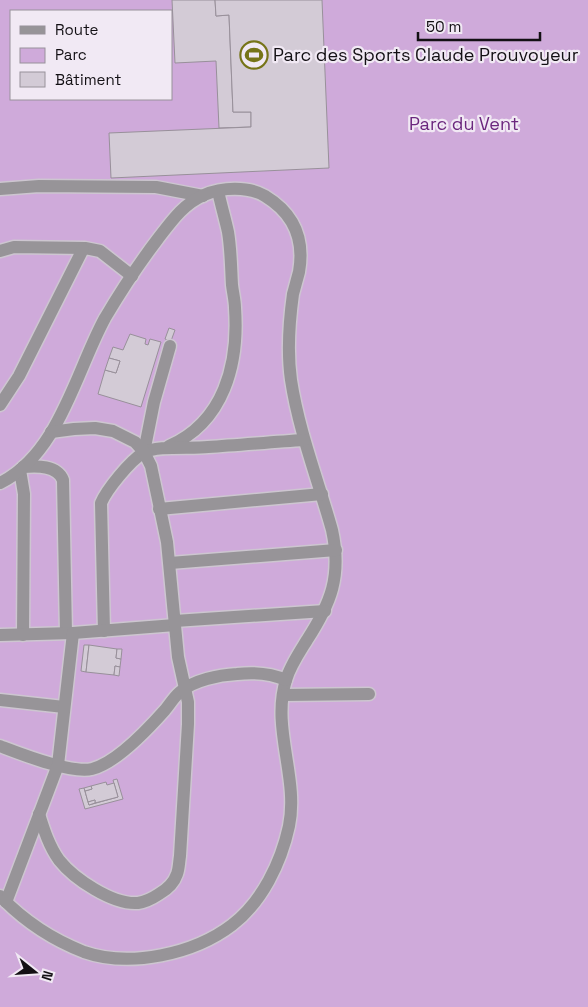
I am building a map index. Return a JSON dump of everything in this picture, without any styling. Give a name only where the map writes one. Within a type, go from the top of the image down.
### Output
[{"type":"lane","points":[[0,189],[40,186],[156,187],[202,196]]},
{"type":"lane","points":[[0,483],[12,477],[22,468],[51,432],[105,319],[132,276],[185,206],[202,196],[218,191],[249,189],[262,194],[287,213],[295,226],[300,248],[300,261],[289,340],[289,361],[304,440],[332,530],[336,550],[334,581],[329,603],[294,661],[286,680],[283,695],[283,731],[291,796],[289,825],[280,856],[270,879],[252,905],[232,925],[209,938],[172,953],[142,958],[115,958],[86,952],[54,938],[30,922],[3,899],[58,765],[69,633],[63,480],[61,475],[53,469],[44,467],[22,468]]},
{"type":"lane","points":[[165,448],[184,440],[207,420],[218,404],[225,388],[234,358],[235,309],[230,250],[228,232],[218,191]]},
{"type":"lane","points":[[0,251],[14,247],[100,251],[132,276]]},
{"type":"lane","points":[[0,405],[19,376],[83,249]]},
{"type":"lane","points":[[104,631],[100,502],[122,474],[144,452],[154,402],[170,346]]},
{"type":"lane","points":[[39,814],[50,844],[59,860],[95,890],[124,901],[138,903],[166,890],[176,875],[180,856],[188,702],[178,657],[170,563],[151,466],[144,452],[135,442],[113,431],[95,428],[74,428],[51,432]]},
{"type":"lane","points":[[144,452],[165,448],[206,448],[304,440]]},
{"type":"lane","points":[[22,468],[24,494],[23,635]]},
{"type":"lane","points":[[159,509],[322,494]]},
{"type":"lane","points":[[170,563],[336,550]]},
{"type":"lane","points":[[0,635],[104,631],[175,623],[325,611]]},
{"type":"lane","points":[[0,746],[58,765],[78,769],[91,769],[106,763],[135,740],[185,689],[206,680],[252,672],[278,676],[286,680]]},
{"type":"lane","points":[[283,695],[369,694]]},
{"type":"lane","points":[[0,700],[64,708]]},
{"type":"green space","name":"Parc du Vent","points":[[0,0],[588,0],[588,1007],[0,1007]]},
{"type":"building","points":[[172,0],[215,0],[216,16],[229,15],[233,112],[251,112],[251,127],[219,128],[216,61],[175,63]]},
{"type":"building","points":[[215,0],[322,0],[329,168],[111,178],[109,133],[251,127],[251,112],[233,112],[229,15],[216,16]]},
{"type":"building","points":[[169,328],[175,330],[171,341],[165,339]]},
{"type":"building","points":[[130,334],[146,339],[145,344],[148,345],[150,339],[161,342],[141,407],[98,394],[105,370],[116,373],[120,361],[109,358],[113,347],[123,350]]},
{"type":"building","points":[[109,358],[120,361],[116,373],[105,370]]},
{"type":"building","points":[[84,645],[89,645],[86,672],[81,671]]},
{"type":"building","points":[[89,645],[117,649],[116,658],[121,659],[120,667],[115,666],[114,675],[86,672]]},
{"type":"building","points":[[117,649],[122,649],[121,659],[116,658]]},
{"type":"building","points":[[115,666],[120,667],[119,676],[114,675]]},
{"type":"building","points":[[117,779],[123,799],[85,809],[79,789],[84,788],[89,805],[118,797],[113,780]]},
{"type":"building","points":[[106,782],[107,785],[114,783],[118,797],[95,803],[95,800],[88,802],[85,791],[92,789],[91,786]]},
{"type":"building","points":[[91,786],[92,789],[85,791],[84,788]]},
{"type":"building","points":[[95,800],[95,803],[89,805],[88,802]]},
{"type":"place","name":"Parc des Sports Claude Prouvoyeur","points":[[254,55]]}]
